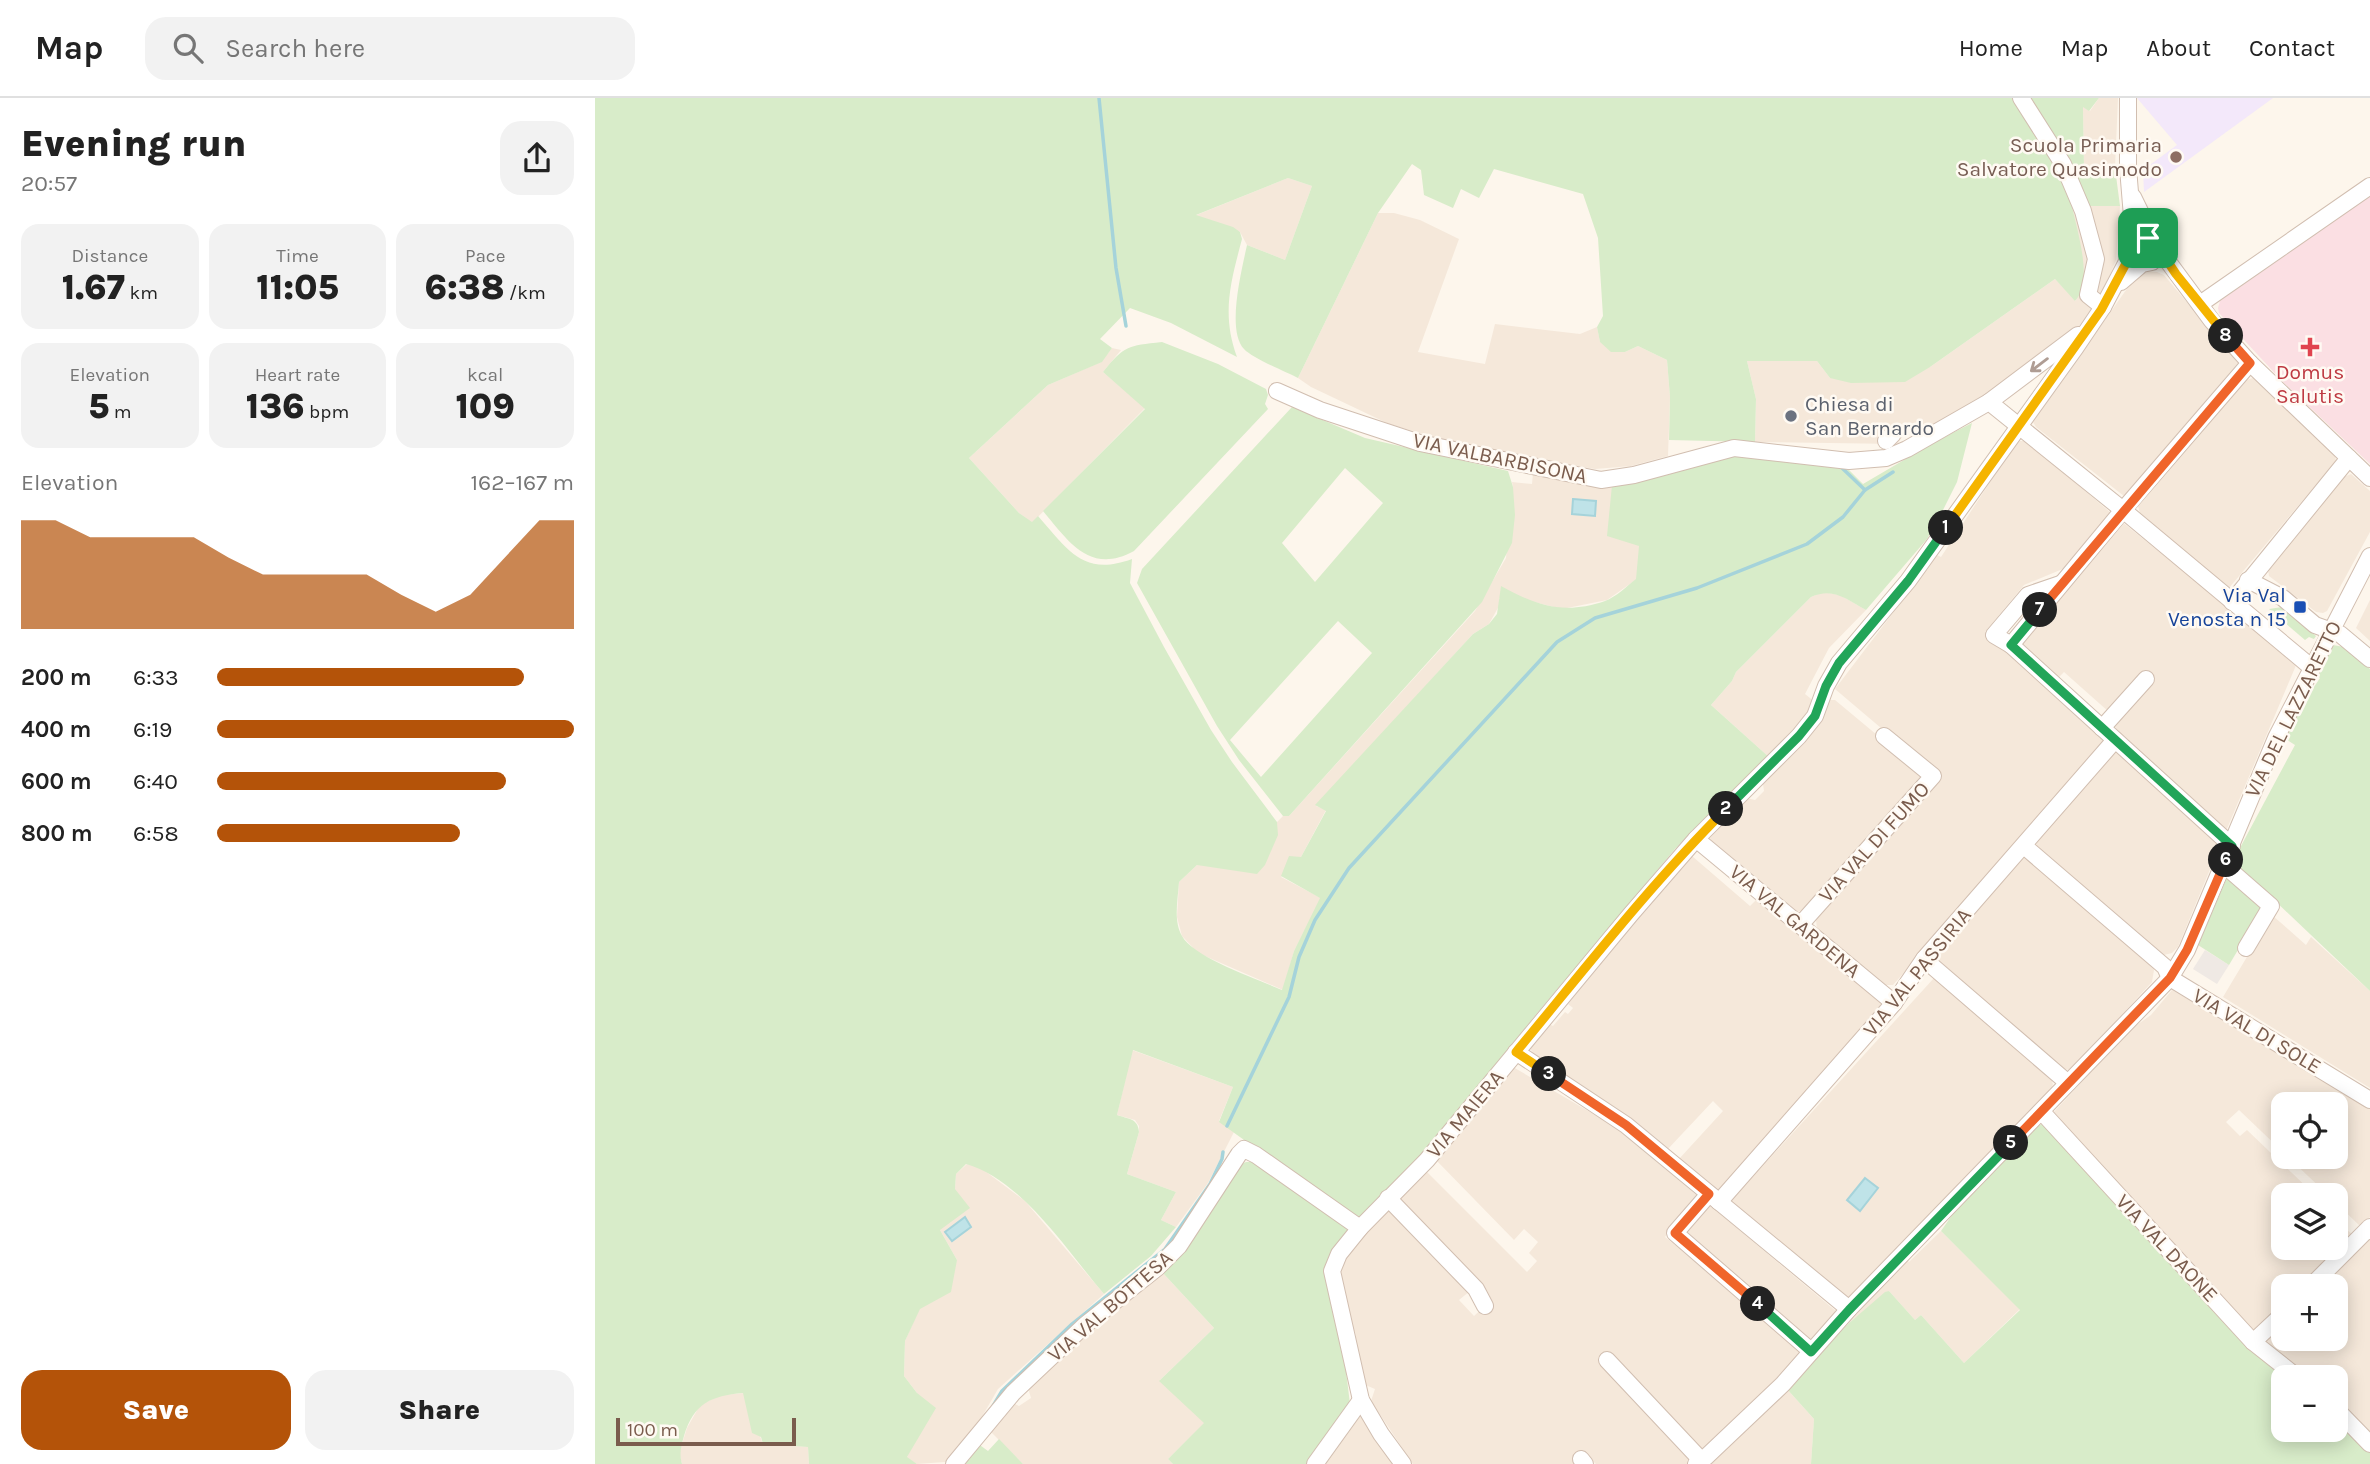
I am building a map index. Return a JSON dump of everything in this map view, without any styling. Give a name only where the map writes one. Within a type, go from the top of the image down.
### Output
[{"type":"street","points":[[2021,98],[2063,164],[2083,211],[2096,259],[2088,295],[2103,307]]},
{"type":"street","points":[[2128,98],[2130,188],[2145,252],[2174,270],[2250,363],[2370,478]]},
{"type":"street","points":[[2200,304],[2370,186]]},
{"type":"street","name":"VIA MAIERA","points":[[1403,1464],[1361,1400],[1332,1271],[1339,1254],[1388,1198],[1427,1160],[1696,839],[1799,736],[1815,716],[1826,686],[1839,663],[1908,581],[2114,289],[2145,252]]},
{"type":"street","name":"VIA VALBARBISONA","points":[[1277,391],[1330,414],[1420,443],[1601,480],[1634,475],[1734,448],[1849,461],[1879,459],[1891,443],[1962,419],[2089,328]]},
{"type":"street","points":[[2232,846],[2011,645],[2250,363]]},
{"type":"street","points":[[1989,402],[2311,667]]},
{"type":"street","points":[[2232,602],[2349,458]]},
{"type":"street","name":"VIA DEL LAZZARETTO","points":[[1607,1360],[1699,1462],[1783,1384],[1849,1310],[2170,978],[2187,950],[2276,738],[2370,556]]},
{"type":"street","points":[[2248,580],[2283,598],[2315,625],[2330,629],[2370,659]]},
{"type":"street","points":[[2102,728],[2146,679]]},
{"type":"street","name":"VIA VAL DI FUMO","points":[[1800,925],[1933,776],[1884,736]]},
{"type":"street","name":"VIA VAL PASSIRIA","points":[[1811,1352],[1675,1233],[1714,1198],[1894,1003],[1924,958],[2115,740]]},
{"type":"street","name":"VIA VAL GARDENA","points":[[1696,839],[1894,1003]]},
{"type":"street","name":"VIA VAL DI SOLE","points":[[2024,846],[2165,967],[2170,978],[2370,1100]]},
{"type":"street","points":[[2224,865],[2271,906],[2246,948]]},
{"type":"street","points":[[1924,958],[2068,1083]]},
{"type":"street","points":[[1516,1052],[1626,1125],[1849,1310]]},
{"type":"street","name":"VIA VAL DAONE","points":[[2042,1112],[2253,1342],[2282,1365]]},
{"type":"street","name":"VIA VAL BOTTESA","points":[[954,1464],[1013,1393],[1085,1325],[1157,1268],[1178,1246],[1244,1149],[1360,1228]]},
{"type":"street","points":[[1388,1198],[1476,1289],[1485,1306]]},
{"type":"street","points":[[2323,1274],[2370,1227]]},
{"type":"street","points":[[2253,1342],[2271,1325]]},
{"type":"street","points":[[1315,1464],[1361,1400]]},
{"type":"street","points":[[2348,1421],[2370,1444]]},
{"type":"shaded area","points":[[2099,98],[2118,98],[2115,168],[2084,168],[2083,106],[2090,111]]},
{"type":"shaded area","name":"Scuola Primaria Salvatore Quasimodo","points":[[2137,98],[2273,98],[2144,192],[2143,170],[2177,145]]},
{"type":"shaded area","points":[[1288,178],[1312,186],[1285,260],[1247,245],[1240,232],[1194,216]]},
{"type":"shaded area","name":"Domus Salutis","points":[[2370,196],[2370,464],[2283,382],[2219,313],[2218,308],[2220,301]]},
{"type":"shaded area","points":[[2072,206],[2120,206],[2116,260],[2100,300],[2081,324],[2053,350],[1962,415],[1931,425],[1910,427],[1897,444],[1755,442],[1756,399],[1747,361],[1817,361],[1830,378],[1930,367],[2055,279],[2076,301],[2080,249]]},
{"type":"shaded area","points":[[1378,213],[1394,213],[1420,220],[1459,239],[1418,352],[1485,364],[1495,324],[1580,334],[1597,327],[1600,342],[1625,352],[1638,346],[1667,360],[1670,397],[1668,456],[1631,466],[1595,469],[1517,456],[1440,439],[1389,424],[1311,387],[1298,378]]},
{"type":"shaded area","points":[[2147,271],[2164,275],[2238,363],[2124,496],[2033,422],[2131,283]]},
{"type":"shaded area","points":[[1112,348],[1121,350],[1103,372],[1145,408],[1032,523],[1019,513],[969,458],[1048,385],[1101,362]]},
{"type":"shaded area","points":[[2253,378],[2335,455],[2336,461],[2229,588],[2140,513],[2138,506],[2246,380]]},
{"type":"shaded area","points":[[2026,441],[2111,513],[2065,568],[2024,585],[1985,632],[2107,742],[1893,985],[1886,985],[1817,929],[1816,920],[1940,778],[1835,689],[1937,555],[1941,557],[2015,444]]},
{"type":"shaded area","points":[[1533,473],[1612,485],[1640,546],[1637,579],[1607,600],[1562,609],[1526,600],[1499,598],[1499,606],[1489,624],[1473,634],[1316,806],[1326,810],[1301,857],[1281,877],[1321,898],[1294,951],[1283,990],[1198,953],[1182,936],[1177,917],[1179,882],[1197,865],[1276,827],[1283,816],[1289,816],[1475,611],[1506,558],[1512,482],[1532,484]]},
{"type":"shaded area","points":[[2351,474],[2370,491],[2370,532],[2327,611],[2316,612],[2269,576],[2268,570],[2271,563],[2344,477]]},
{"type":"shaded area","points":[[2121,521],[2297,663],[2226,831],[2117,732],[2117,719],[2064,672],[2057,679],[2019,644]]},
{"type":"shaded area","points":[[1822,592],[1840,595],[1866,610],[1829,648],[1805,694],[1815,702],[1808,716],[1770,758],[1711,705],[1732,681],[1736,672],[1811,597]]},
{"type":"shaded area","points":[[2370,600],[2370,641],[2356,628]]},
{"type":"shaded area","points":[[1829,700],[1835,700],[1919,770],[1921,775],[1804,909],[1798,912],[1709,836],[1746,798],[1755,800],[1764,791],[1763,784],[1809,735]]},
{"type":"shaded area","points":[[2116,749],[2220,845],[2178,947],[2172,953],[2158,953],[2037,846],[2036,842]]},
{"type":"shaded area","points":[[1692,856],[1750,906],[1760,896],[1884,1006],[1725,1188],[1719,1190],[1679,1159],[1723,1111],[1713,1101],[1667,1150],[1629,1117],[1531,1050],[1531,1044],[1547,1023],[1553,1026],[1565,1012],[1568,1014],[1573,1008],[1568,1004],[1574,991]]},
{"type":"shaded area","points":[[2023,857],[2028,858],[2152,965],[2154,970],[2152,982],[2071,1070],[2062,1069],[1935,957]]},
{"type":"shaded area","points":[[2272,915],[2306,945],[2311,937],[2370,991],[2370,1088],[2223,997]]},
{"type":"shaded area","points":[[2205,950],[2229,965],[2217,984],[2193,969]]},
{"type":"shaded area","points":[[1934,978],[2050,1076],[2053,1084],[2050,1092],[1848,1299],[1730,1202]]},
{"type":"shaded area","points":[[2172,990],[2346,1092],[2271,1092],[2271,1141],[2239,1110],[2226,1122],[2240,1136],[2247,1130],[2271,1153],[2271,1169],[2288,1169],[2302,1183],[2271,1183],[2271,1260],[2326,1260],[2312,1274],[2271,1274],[2271,1314],[2253,1330],[2247,1330],[2052,1114],[2131,1029],[2151,1015]]},
{"type":"shaded area","points":[[1132,1050],[1233,1087],[1219,1121],[1234,1132],[1208,1183],[1176,1227],[1161,1220],[1176,1192],[1127,1174],[1139,1126],[1135,1120],[1117,1115]]},
{"type":"shaded area","points":[[1513,1067],[1619,1129],[1699,1197],[1665,1237],[1675,1245],[1683,1247],[1802,1352],[1777,1381],[1687,1464],[1596,1464],[1586,1454],[1576,1464],[1413,1464],[1371,1401],[1375,1389],[1363,1384],[1355,1331],[1350,1332],[1339,1268],[1343,1258],[1389,1207],[1470,1291],[1459,1300],[1474,1316],[1487,1304],[1479,1282],[1399,1198],[1425,1170],[1527,1272],[1537,1261],[1529,1253],[1538,1242],[1524,1229],[1514,1240],[1435,1159]]},
{"type":"shaded area","points":[[2348,1093],[2370,1106],[2370,1217],[2360,1226],[2348,1214],[2348,1183],[2315,1183],[2301,1169],[2348,1169]]},
{"type":"shaded area","points":[[967,1164],[981,1168],[1025,1201],[1104,1294],[998,1389],[976,1427],[945,1462],[917,1464],[907,1458],[917,1393],[904,1376],[905,1341],[919,1309],[957,1260],[940,1230],[955,1189],[956,1174]]},
{"type":"shaded area","points":[[1708,1204],[1837,1312],[1811,1339],[1684,1231]]},
{"type":"shaded area","points":[[1941,1231],[2020,1309],[1964,1363],[1921,1315],[1915,1320],[1889,1291],[1848,1324],[1906,1259],[1909,1262]]},
{"type":"shaded area","points":[[2370,1237],[2370,1439],[2348,1417],[2348,1365],[2291,1365],[2273,1351],[2348,1351],[2348,1274],[2332,1274]]},
{"type":"shaded area","points":[[1162,1272],[1214,1328],[1160,1380],[1205,1423],[1168,1459],[1173,1464],[1023,1464],[989,1430],[1013,1403],[1019,1406],[1031,1398],[1028,1388],[1114,1309]]},
{"type":"shaded area","points":[[2271,1335],[2271,1350],[2265,1345]]},
{"type":"shaded area","points":[[1787,1389],[1814,1419],[1811,1464],[1706,1464]]},
{"type":"shaded area","points":[[744,1393],[763,1444],[808,1447],[809,1464],[682,1464],[679,1453],[687,1428],[700,1405],[721,1395]]},
{"type":"shaded area","points":[[1357,1415],[1362,1415],[1394,1464],[1321,1464]]},
{"type":"green space","points":[[595,98],[2099,98],[2089,111],[2083,107],[2084,168],[2115,168],[2120,206],[2072,206],[2084,269],[2081,292],[2075,301],[2055,279],[1905,382],[1851,383],[1830,378],[1817,361],[1747,361],[1756,399],[1755,442],[1669,440],[1667,360],[1638,346],[1625,352],[1611,352],[1600,342],[1597,327],[1603,316],[1598,238],[1583,194],[1494,169],[1479,198],[1461,189],[1453,208],[1424,195],[1421,170],[1412,164],[1378,213],[1298,378],[1261,361],[1244,349],[1236,328],[1236,314],[1247,245],[1285,260],[1312,186],[1288,178],[1196,215],[1233,227],[1240,232],[1242,239],[1229,298],[1229,326],[1237,357],[1171,323],[1130,308],[1100,339],[1112,348],[1102,362],[1048,385],[969,458],[1019,513],[1032,522],[1038,516],[1058,540],[1078,557],[1101,565],[1132,559],[1130,583],[1164,647],[1211,730],[1277,822],[1278,835],[1265,865],[1257,874],[1197,865],[1179,882],[1179,930],[1199,952],[1282,990],[1294,951],[1320,898],[1281,876],[1289,856],[1301,857],[1326,811],[1315,805],[1473,634],[1489,624],[1497,614],[1501,586],[1527,599],[1564,608],[1590,605],[1609,599],[1636,579],[1639,546],[1607,536],[1612,485],[1733,454],[1846,467],[1863,484],[1972,423],[1957,482],[1927,539],[1866,610],[1833,594],[1811,597],[1736,672],[1732,681],[1711,705],[1770,758],[1675,849],[1534,1017],[1481,1087],[1410,1168],[1357,1221],[1219,1122],[1233,1087],[1133,1050],[1117,1115],[1129,1118],[1137,1124],[1139,1132],[1127,1174],[1176,1192],[1161,1220],[1176,1227],[1151,1256],[1104,1294],[1025,1201],[986,1172],[966,1164],[956,1174],[955,1189],[970,1208],[940,1230],[957,1260],[951,1292],[920,1309],[905,1341],[904,1376],[917,1393],[936,1408],[907,1457],[917,1464],[809,1464],[808,1447],[763,1444],[761,1437],[752,1433],[743,1393],[713,1399],[699,1409],[684,1436],[682,1464],[595,1464]]},
{"type":"green space","points":[[1162,342],[1218,364],[1266,389],[1268,395],[1265,404],[1268,409],[1134,551],[1119,557],[1093,557],[1072,544],[1043,511],[1145,409],[1103,372],[1128,348]]},
{"type":"green space","points":[[1292,407],[1365,438],[1508,471],[1513,487],[1515,515],[1512,543],[1482,602],[1289,816],[1283,816],[1239,760],[1217,726],[1137,583],[1142,569]],"holes":[[[1345,468],[1383,503],[1315,582],[1282,543]],[[1338,621],[1372,653],[1261,777],[1230,740]]]},
{"type":"green space","points":[[2282,607],[2316,636],[2314,639],[2309,637],[2305,640],[2269,609]]},
{"type":"green space","points":[[2333,645],[2344,647],[2370,669],[2370,991],[2233,861],[2295,745],[2284,738],[2309,688],[2312,690],[2320,678],[2316,675]]},
{"type":"green space","points":[[2227,877],[2263,908],[2229,965],[2198,945]]},
{"type":"green space","points":[[2044,1123],[2276,1365],[2271,1365],[2271,1442],[2348,1442],[2348,1426],[2370,1447],[2370,1464],[1811,1464],[1814,1419],[1787,1389],[1848,1324],[1885,1292],[1889,1291],[1915,1320],[1921,1315],[1964,1363],[2020,1310],[1941,1231],[1957,1208]]},
{"type":"green space","points":[[1254,1162],[1350,1229],[1324,1273],[1344,1355],[1350,1404],[1309,1464],[1173,1464],[1168,1459],[1204,1423],[1159,1381],[1214,1328],[1162,1272],[1238,1166]]},
{"type":"green space","points":[[999,1439],[1023,1464],[961,1464],[970,1459],[967,1455],[977,1443],[988,1451]]},
{"type":"water","points":[[1573,499],[1596,501],[1595,516],[1572,514]]},
{"type":"water","points":[[1865,1178],[1878,1188],[1860,1211],[1847,1200]]},
{"type":"water","points":[[965,1217],[971,1227],[952,1241],[945,1232]]},
{"type":"waterway","points":[[1099,98],[1116,268],[1126,326]]},
{"type":"waterway","points":[[1841,467],[1865,490]]},
{"type":"waterway","points":[[1227,1126],[1289,997],[1299,957],[1315,920],[1349,868],[1557,642],[1595,618],[1697,588],[1807,544],[1843,517],[1865,490],[1893,472]]},
{"type":"waterway","points":[[993,1406],[1002,1391],[1072,1324],[1165,1249],[1210,1184],[1223,1152]]},
{"type":"place","name":"Scuola Primaria Salvatore Quasimodo","points":[[2176,157]]},
{"type":"place","name":"Domus Salutis","points":[[2310,347]]},
{"type":"place","name":"Chiesa di San Bernardo","points":[[1791,416]]},
{"type":"place","name":"Via Val Venosta n 15","points":[[2300,607]]},
{"type":"route","points":[[2148,238],[2153,240],[2212,321],[2250,363],[2011,645],[2232,846],[2187,950],[2170,978],[1811,1352],[1675,1233],[1709,1194],[1626,1125],[1516,1052],[1696,839],[1799,736],[1815,716],[1826,686],[1839,663],[1908,581],[2076,347],[2114,289],[2131,254],[2134,241],[2148,238]]}]
